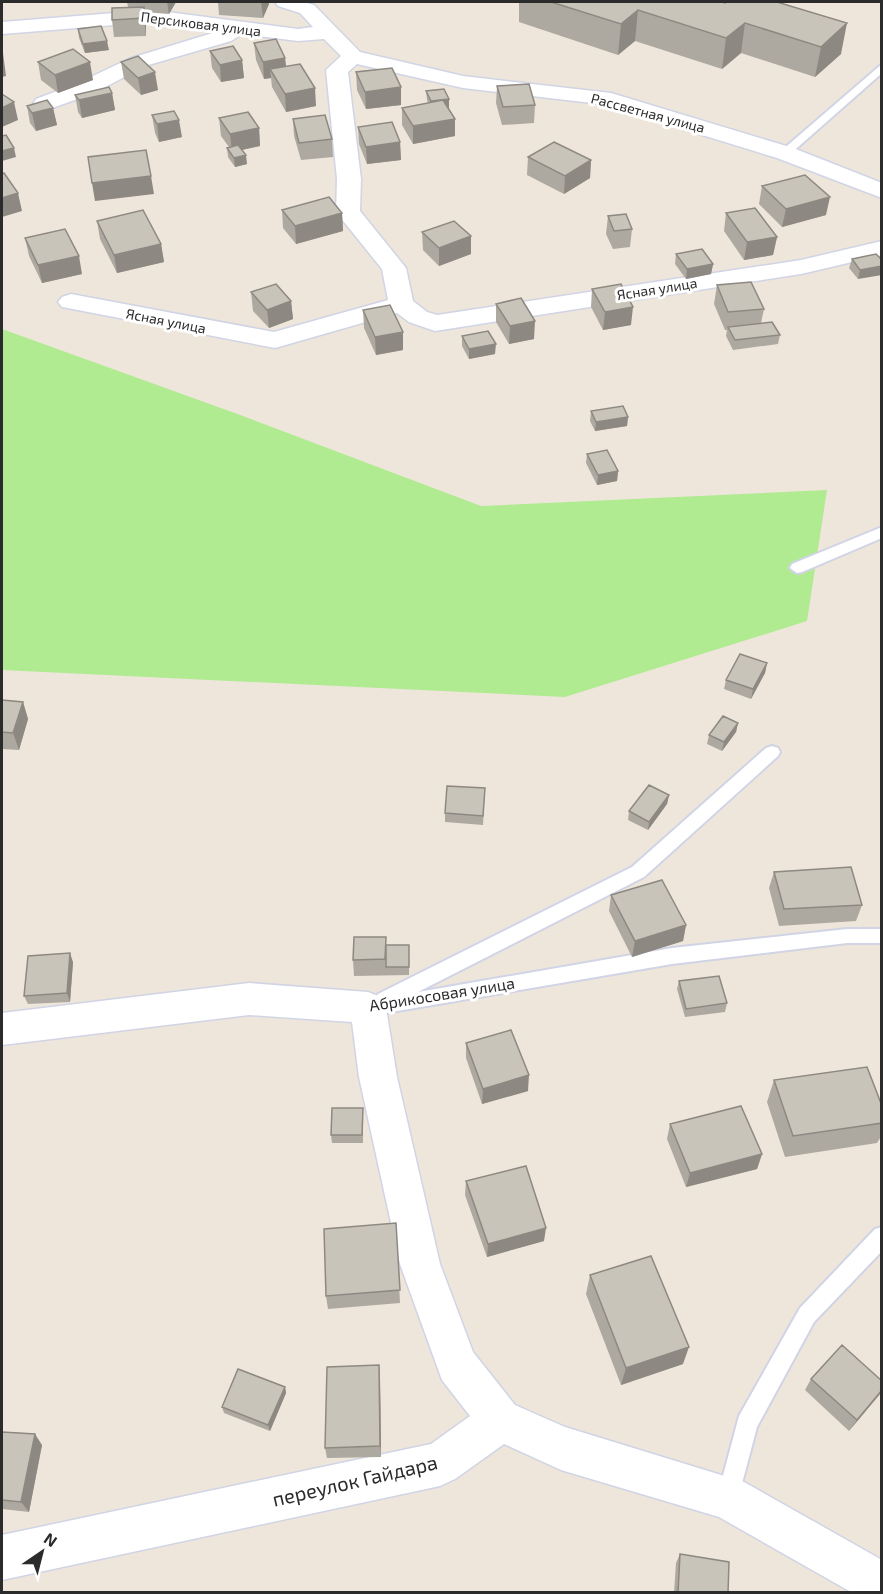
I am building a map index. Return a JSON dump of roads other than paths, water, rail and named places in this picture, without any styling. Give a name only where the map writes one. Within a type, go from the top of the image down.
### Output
[{"type":"street","points":[[285,2],[308,9],[353,57],[337,70],[349,179],[348,212],[394,268],[401,304]]},
{"type":"street","name":"Персиковая улица","points":[[2,28],[152,16],[298,35],[329,32]]},
{"type":"street","points":[[44,104],[86,88],[138,62],[224,37],[235,28]]},
{"type":"street","name":"Рассветная улица","points":[[353,57],[463,82],[603,98],[785,153],[882,191]]},
{"type":"street","name":"Ясная улица","points":[[71,302],[275,340],[401,304],[418,317],[435,323],[801,267],[882,248]]},
{"type":"street","name":"Абрикосовая улица","points":[[2,1029],[249,999],[286,999],[331,1006],[368,1008]]},
{"type":"street","points":[[368,1008],[378,1077],[420,1264],[457,1365],[500,1420],[561,1448],[728,1498],[882,1586]]},
{"type":"street","name":"переулок Гайдара","points":[[2,1558],[440,1464],[500,1420]]},
{"type":"lane","points":[[785,153],[882,67]]},
{"type":"lane","points":[[797,568],[882,532]]},
{"type":"lane","points":[[368,1008],[638,872],[772,752]]},
{"type":"lane","name":"Абрикосовая улица","points":[[368,1008],[672,956],[847,936],[882,936]]},
{"type":"lane","points":[[728,1498],[747,1424],[807,1315],[882,1236]]}]
